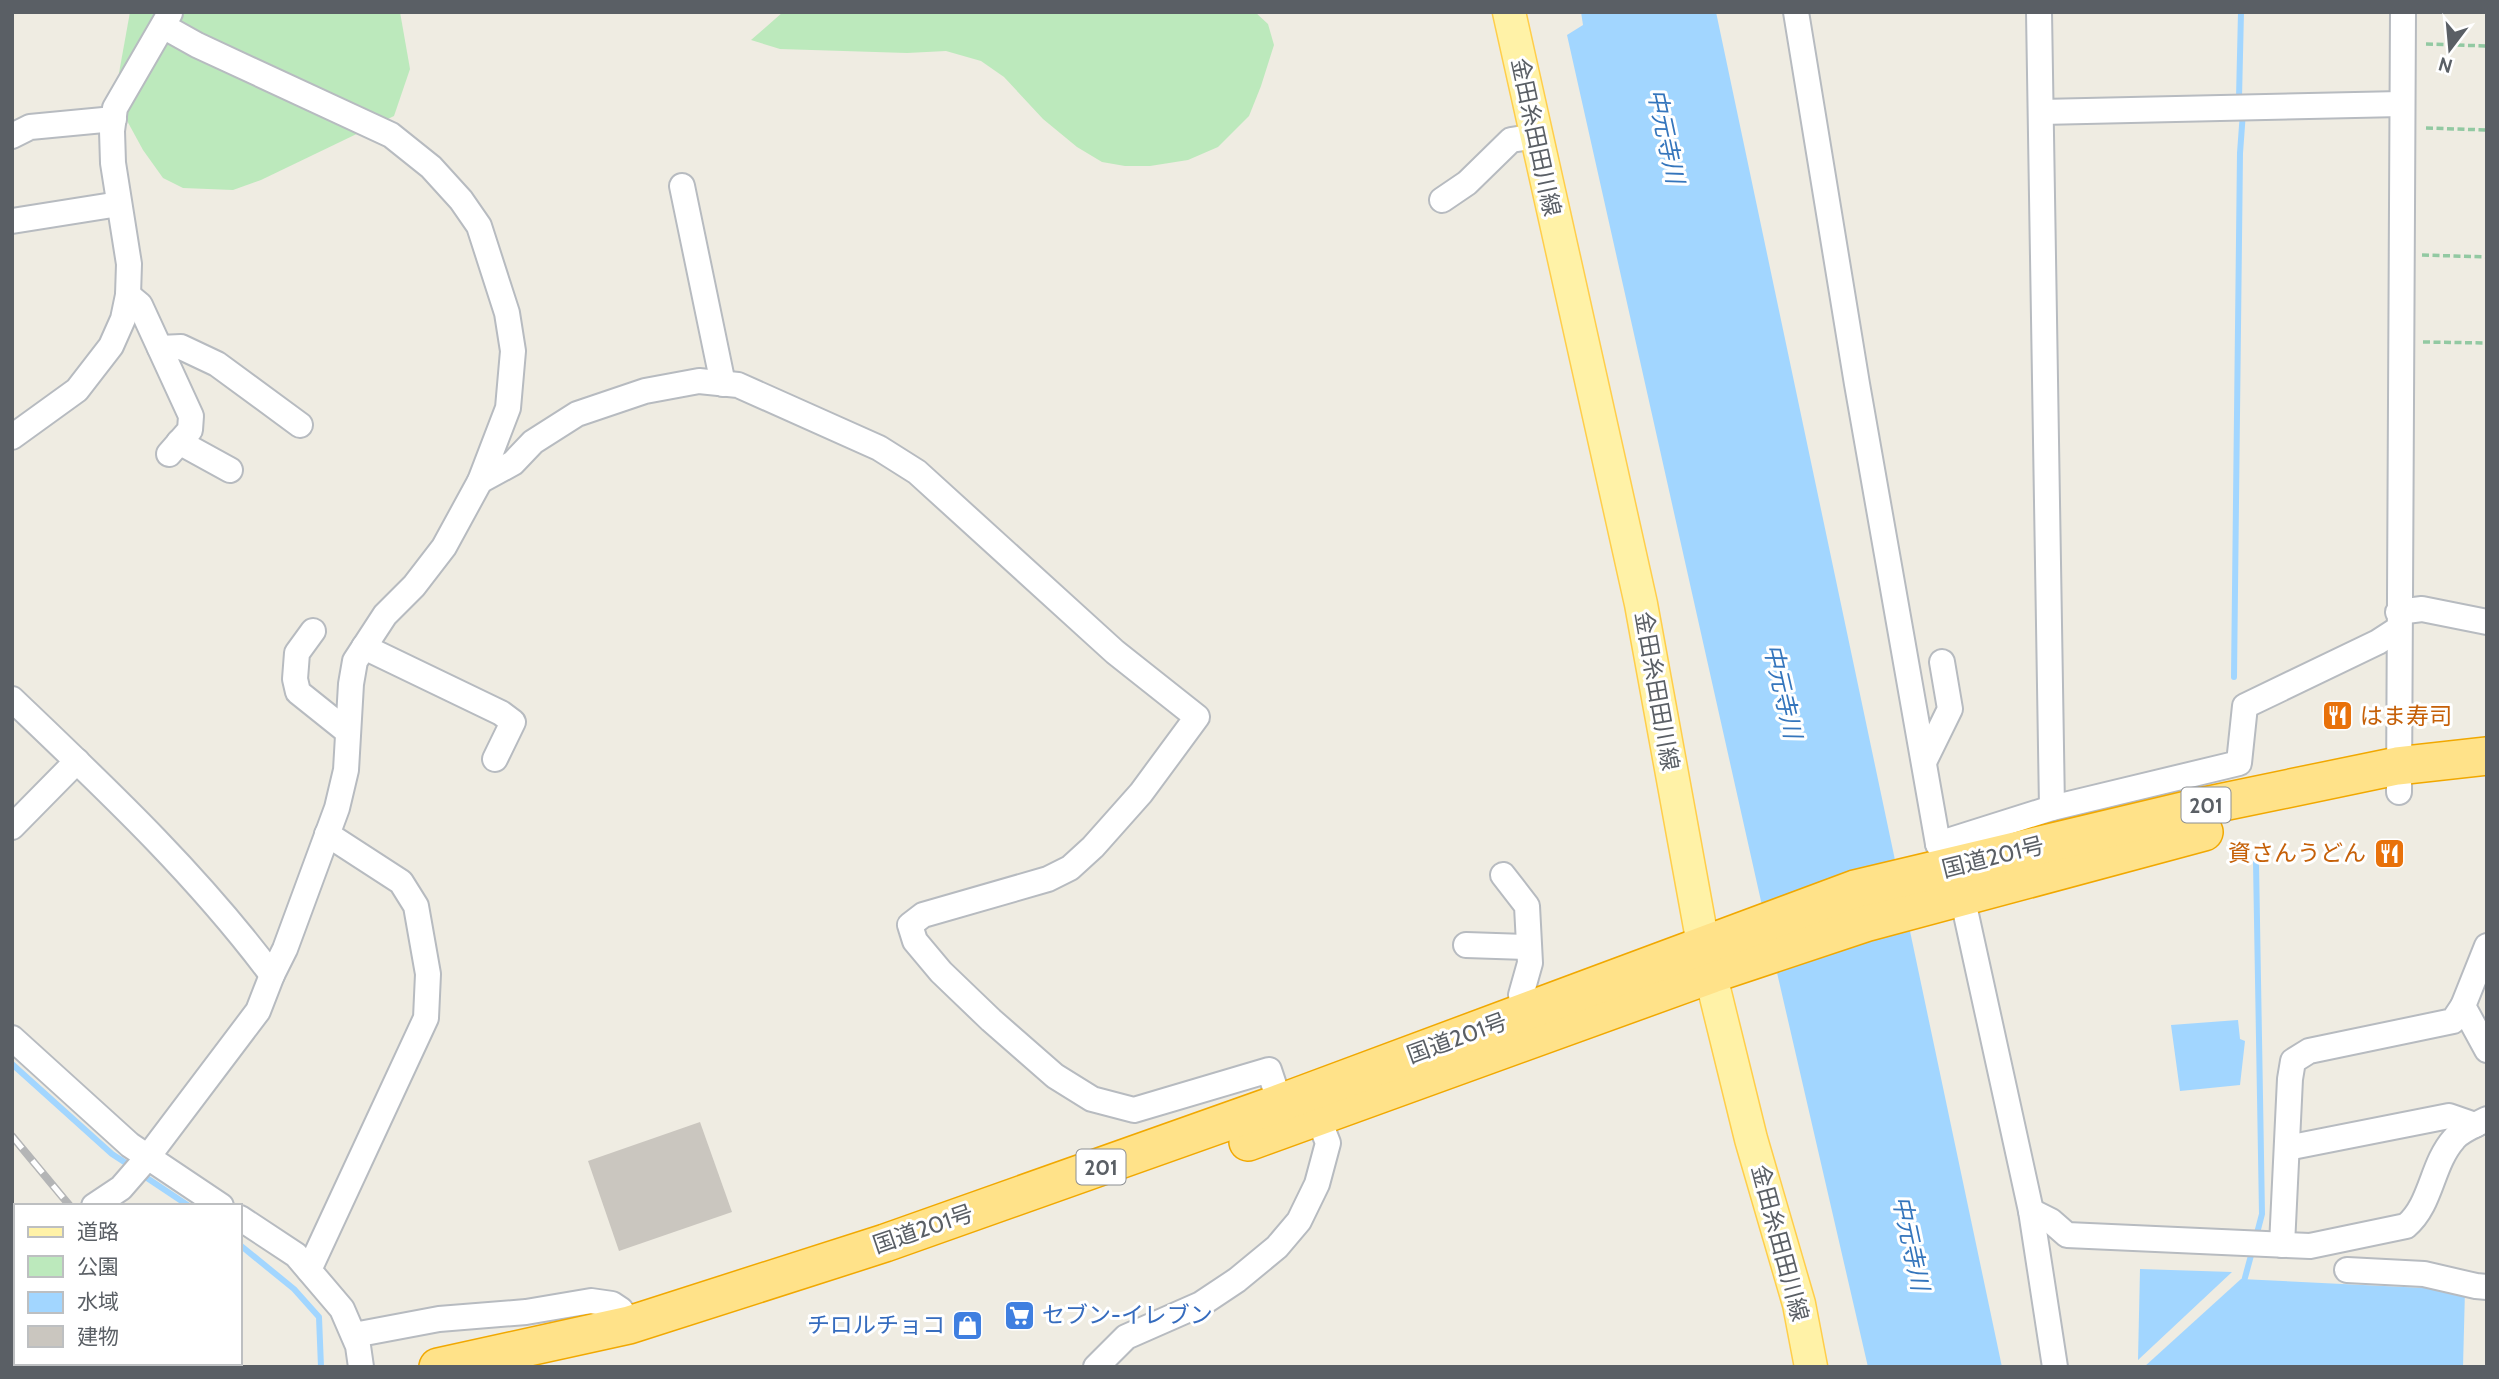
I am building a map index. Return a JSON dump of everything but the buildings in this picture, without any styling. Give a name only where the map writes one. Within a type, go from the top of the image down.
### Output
[{"type":"highway","name":"国道201号","points":[[439,1367],[629,1325],[885,1243],[1527,1012],[1753,944],[1865,923],[1944,876],[2204,806],[2398,779],[2487,755]]},
{"type":"highway","name":"国道201号","points":[[2398,779],[2487,779]]},
{"type":"highway","name":"国道201号","points":[[533,1367],[668,1335],[893,1263],[1318,1117],[1708,959]]},
{"type":"main road","name":"金田糸田田川線","points":[[1509,12],[1641,604],[1708,959],[1751,1139],[1799,1304],[1811,1367]]},
{"type":"street","points":[[1796,12],[1859,398],[1944,876],[2031,1211],[2055,1367]]},
{"type":"street","points":[[2039,12],[2052,808]]},
{"type":"street","points":[[2398,779],[2403,12]]},
{"type":"street","points":[[12,437],[77,390],[111,346],[119,328],[128,295],[129,264],[113,163],[115,108],[167,19],[197,45],[391,135],[431,167],[461,200],[478,226],[492,261],[507,313],[513,351],[508,408],[480,481],[444,547],[414,586],[385,615],[355,661],[346,770],[337,808],[285,949],[258,1011],[148,1158],[121,1188],[97,1204]]},
{"type":"street","points":[[2041,112],[2401,116]]},
{"type":"street","points":[[14,132],[30,127],[114,119]]},
{"type":"street","points":[[1442,200],[1467,183],[1511,140],[1536,136]]},
{"type":"street","points":[[682,186],[723,384]]},
{"type":"street","points":[[12,221],[119,204]]},
{"type":"street","points":[[128,295],[140,305],[191,416],[190,430],[174,448],[230,470]]},
{"type":"street","points":[[160,348],[181,347],[217,364],[300,425]]},
{"type":"street","points":[[480,481],[513,463],[533,442],[577,414],[645,391],[699,381],[738,385],[878,448],[917,472],[1115,652],[1197,717],[1141,793],[1093,847],[1070,868],[1048,879],[923,915],[910,925],[915,941],[941,972],[1000,1028],[1055,1076],[1092,1099],[1134,1110],[1269,1070],[1280,1103]]},
{"type":"street","points":[[1944,876],[2052,808],[2239,763],[2245,706],[2378,642],[2398,620],[2422,609],[2487,622]]},
{"type":"street","points":[[313,631],[297,653],[295,679],[298,692],[348,732]]},
{"type":"street","points":[[364,647],[501,713],[513,722],[495,759]]},
{"type":"street","points":[[1924,762],[1950,709],[1942,662]]},
{"type":"street","points":[[12,699],[139,821],[240,932],[272,975]]},
{"type":"street","points":[[12,827],[78,761]]},
{"type":"street","points":[[309,1270],[426,1018],[429,974],[416,906],[401,882],[327,834]]},
{"type":"street","points":[[1503,875],[1527,906],[1530,963],[1521,995],[1527,1012]]},
{"type":"street","points":[[1466,945],[1529,947]]},
{"type":"street","points":[[2282,1245],[2293,1061],[2309,1051],[2453,1021],[2463,1006],[2487,946]]},
{"type":"street","points":[[2463,1006],[2487,1050]]},
{"type":"street","points":[[12,1038],[148,1158],[218,1204]]},
{"type":"street","points":[[2287,1148],[2449,1116],[2481,1122]]},
{"type":"street","points":[[1096,1367],[1126,1337],[1201,1304],[1237,1280],[1277,1247],[1299,1221],[1317,1184],[1328,1143],[1318,1117]]},
{"type":"street","points":[[2031,1211],[2067,1235],[2310,1246],[2406,1226],[2417,1216],[2455,1136],[2481,1122]]},
{"type":"street","points":[[242,1219],[296,1255],[342,1309],[358,1346],[362,1367]]},
{"type":"street","points":[[2347,1269],[2424,1274],[2487,1287]]},
{"type":"street","points":[[354,1335],[439,1319],[526,1311],[591,1301],[612,1304],[621,1310],[629,1325]]},
{"type":"path","points":[[2402,43],[2487,46]]},
{"type":"path","points":[[2401,116],[2487,130]]},
{"type":"path","points":[[2400,255],[2487,257]]},
{"type":"path","points":[[2400,341],[2487,343]]},
{"type":"green space","points":[[130,12],[400,12],[410,69],[394,116],[261,180],[233,190],[183,188],[163,178],[143,150],[125,117],[119,73]]},
{"type":"green space","points":[[783,12],[1255,12],[1268,24],[1274,45],[1249,116],[1218,147],[1188,160],[1150,166],[1125,166],[1102,162],[1077,147],[1043,119],[1004,77],[981,61],[946,51],[907,53],[780,49],[751,40]]},
{"type":"water","name":"中元寺川","points":[[1581,12],[1716,12],[2002,1367],[1868,1367],[1567,35],[1583,25]]},
{"type":"water","points":[[2238,1020],[2240,1039],[2245,1041],[2240,1085],[2180,1091],[2171,1025]]},
{"type":"water","points":[[2140,1269],[2232,1272],[2138,1360]]},
{"type":"water","points":[[2241,1279],[2465,1290],[2463,1367],[2144,1367]]},
{"type":"waterway","points":[[2241,12],[2239,98],[2242,102]]},
{"type":"waterway","points":[[2234,677],[2240,153],[2243,112]]},
{"type":"waterway","points":[[2256,862],[2262,1214],[2256,1237]]},
{"type":"waterway","points":[[12,1064],[112,1154],[132,1167]]},
{"type":"waterway","points":[[141,1174],[186,1204]]},
{"type":"waterway","points":[[242,1247],[294,1289],[319,1317],[321,1367]]},
{"type":"waterway","points":[[2243,1285],[2253,1248]]},
{"type":"railway","points":[[12,1136],[68,1204]]},
{"type":"place","name":"はま寿司","points":[[2337,716]]},
{"type":"place","name":"資さんうどん","points":[[2389,853]]},
{"type":"place","name":"セブン-イレブン","points":[[1019,1315]]},
{"type":"place","name":"チロルチョコ","points":[[968,1325]]}]
